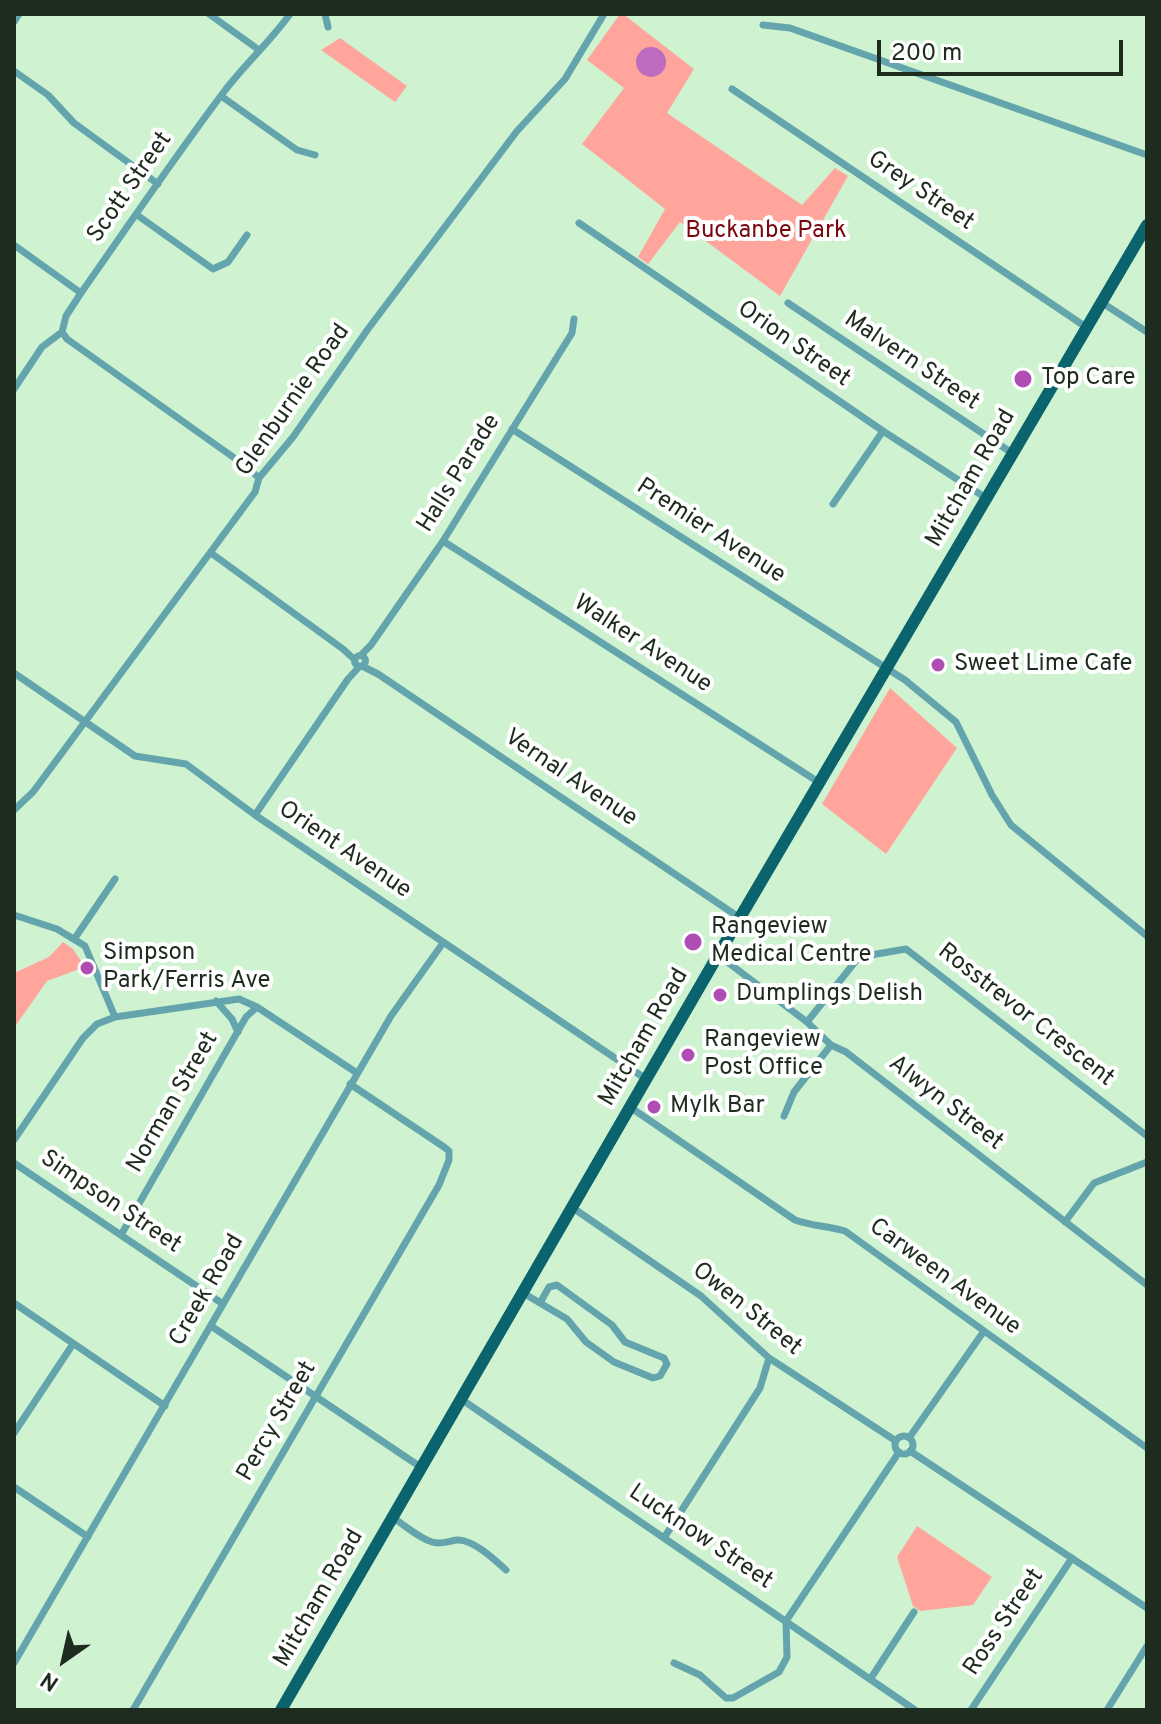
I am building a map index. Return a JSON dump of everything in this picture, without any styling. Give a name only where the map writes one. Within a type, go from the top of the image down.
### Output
[{"type":"main road","name":"Mitcham Road","points":[[281,1710],[718,955],[1147,225]]},
{"type":"street","points":[[14,22],[19,14]]},
{"type":"street","points":[[209,14],[259,50]]},
{"type":"street","name":"Scott Street","points":[[14,389],[42,347],[62,332],[66,316],[81,293],[221,96],[290,14]]},
{"type":"street","points":[[325,14],[328,27]]},
{"type":"street","name":"Glenburnie Road","points":[[14,810],[33,792],[211,553],[255,492],[259,478],[293,437],[368,329],[517,131],[565,79],[604,14]]},
{"type":"street","points":[[763,25],[790,28],[1147,155]]},
{"type":"street","points":[[14,71],[48,95],[74,123],[158,184]]},
{"type":"street","name":"Grey Street","points":[[732,89],[1086,327]]},
{"type":"street","points":[[221,96],[297,150],[315,155]]},
{"type":"street","points":[[137,215],[213,269],[228,262],[247,235]]},
{"type":"street","name":"Orion Street","points":[[579,223],[986,498]]},
{"type":"street","points":[[14,245],[81,293]]},
{"type":"street","points":[[1101,302],[1147,332]]},
{"type":"street","name":"Malvern Street","points":[[788,303],[1012,453]]},
{"type":"street","name":"Halls Parade","points":[[255,815],[443,541],[572,333],[574,319]]},
{"type":"street","points":[[62,332],[67,339],[259,478]]},
{"type":"street","name":"Premier Avenue","points":[[512,429],[933,700],[956,722],[992,795],[1011,825],[1147,936]]},
{"type":"street","points":[[833,504],[883,431]]},
{"type":"street","name":"Walker Avenue","points":[[443,541],[820,783]]},
{"type":"street","name":"Vernal Avenue","points":[[211,553],[378,674],[740,918]]},
{"type":"street","name":"Orient Avenue","points":[[14,673],[135,756],[186,764],[255,815],[646,1079]]},
{"type":"street","points":[[75,938],[115,879]]},
{"type":"street","points":[[14,915],[57,929],[85,946],[115,1017]]},
{"type":"street","name":"Creek Road","points":[[14,1663],[350,1084],[391,1016],[443,943]]},
{"type":"street","name":"Rosstrevor Crescent","points":[[807,1022],[859,957],[906,949],[1147,1136]]},
{"type":"street","name":"Alwyn Street","points":[[718,955],[807,1022],[831,1045],[846,1052],[1147,1285]]},
{"type":"street","points":[[14,1140],[83,1038],[97,1024],[115,1017],[239,999],[257,1007],[357,1073]]},
{"type":"street","name":"Norman Street","points":[[216,1001],[232,1019],[238,1032]]},
{"type":"street","name":"Norman Street","points":[[121,1235],[246,1017],[257,1007]]},
{"type":"street","points":[[784,1116],[794,1092],[831,1045]]},
{"type":"street","name":"Percy Street","points":[[133,1710],[439,1185],[449,1160],[449,1151],[350,1084]]},
{"type":"street","name":"Carween Avenue","points":[[630,1107],[795,1220],[845,1231],[1147,1448]]},
{"type":"street","points":[[1065,1222],[1094,1183],[1147,1162]]},
{"type":"street","name":"Simpson Street","points":[[14,1163],[223,1304]]},
{"type":"street","name":"Owen Street","points":[[573,1208],[701,1296],[769,1358],[896,1441]]},
{"type":"street","points":[[523,1293],[567,1319],[586,1342],[614,1362],[653,1378],[665,1371],[667,1364],[664,1358],[625,1342],[612,1325],[557,1285],[549,1287],[540,1303]]},
{"type":"street","points":[[14,1303],[165,1406]]},
{"type":"street","points":[[211,1326],[422,1468]]},
{"type":"street","points":[[909,1438],[984,1331]]},
{"type":"street","points":[[14,1433],[73,1344]]},
{"type":"street","points":[[664,1538],[760,1388],[769,1358]]},
{"type":"street","name":"Lucknow Street","points":[[461,1399],[915,1710]]},
{"type":"street","points":[[899,1452],[896,1441],[903,1436],[909,1438],[913,1446],[910,1451]]},
{"type":"street","points":[[899,1452],[910,1451],[1147,1608]]},
{"type":"street","points":[[674,1663],[700,1675],[720,1695],[733,1698],[779,1672],[787,1657],[786,1621],[899,1452]]},
{"type":"street","points":[[14,1487],[88,1537]]},
{"type":"street","points":[[393,1518],[432,1543],[448,1544],[458,1540],[468,1543],[506,1570]]},
{"type":"street","name":"Ross Street","points":[[971,1710],[1072,1558]]},
{"type":"street","points":[[871,1678],[914,1612]]},
{"type":"street","points":[[1107,1710],[1147,1646]]},
{"type":"green space","name":"Buckanbe Park","points":[[620,14],[694,69],[667,113],[802,205],[835,168],[848,176],[780,296],[680,222],[648,264],[638,257],[665,209],[582,144],[624,88],[587,60]]},
{"type":"green space","points":[[340,38],[407,86],[395,102],[321,50]]},
{"type":"green space","points":[[890,688],[957,748],[886,854],[822,804]]},
{"type":"green space","points":[[63,942],[73,949],[85,967],[47,981],[14,1028],[14,973],[49,957]]},
{"type":"green space","points":[[917,1526],[992,1577],[973,1605],[920,1611],[913,1606],[897,1557]]},
{"type":"shaded area","points":[[651,47],[662,51],[666,62],[662,73],[651,77],[640,73],[636,62],[640,51]]},
{"type":"place","name":"Top Care","points":[[1023,379]]},
{"type":"place","name":"Sweet Lime Cafe","points":[[938,665]]},
{"type":"place","name":"Rangeview Medical Centre","points":[[693,942]]},
{"type":"place","name":"Simpson Park/Ferris Ave","points":[[87,968]]},
{"type":"place","name":"Dumplings Delish","points":[[720,995]]},
{"type":"place","name":"Rangeview Post Office","points":[[688,1055]]},
{"type":"place","name":"Mylk Bar","points":[[654,1107]]}]
